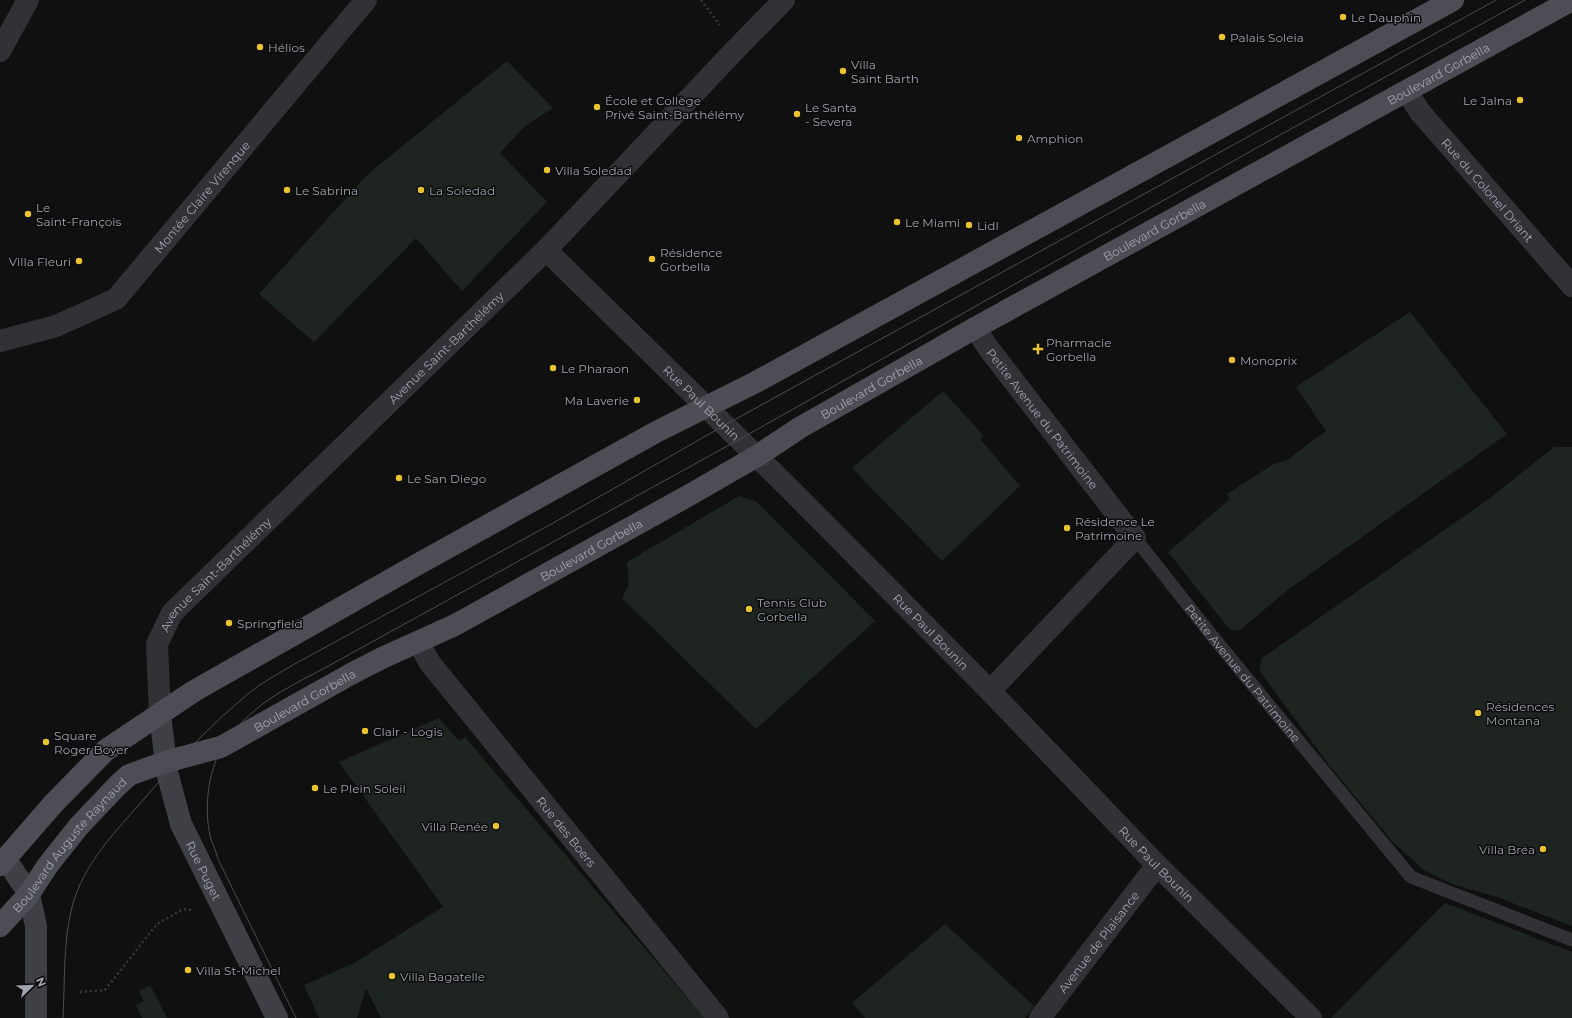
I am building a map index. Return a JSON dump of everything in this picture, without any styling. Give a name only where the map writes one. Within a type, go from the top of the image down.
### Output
[{"type":"main road","name":"Boulevard Gorbella","points":[[166,762],[221,747],[351,674],[382,658],[455,625],[757,456],[801,427],[975,328],[1572,0]]},
{"type":"main road","points":[[36,1018],[36,926],[29,894],[2,858],[106,750],[201,687],[427,559],[658,431],[770,374],[1447,2]]},
{"type":"main road","name":"Rue Puget","points":[[160,714],[166,762],[180,824],[277,1018]]},
{"type":"main road","name":"Boulevard Auguste Raynaud","points":[[0,926],[29,894],[48,865],[79,826],[118,785],[129,775],[166,762]]},
{"type":"street","points":[[0,51],[28,0]]},
{"type":"street","name":"Montée Claire Virenque","points":[[0,341],[56,326],[116,299],[366,0]]},
{"type":"street","name":"Avenue Saint-Barthélémy","points":[[160,714],[157,644],[172,614],[546,250],[784,0]]},
{"type":"street","name":"Rue du Colonel Driant","points":[[1407,92],[1420,112],[1572,286]]},
{"type":"street","name":"Rue Paul Bounin","points":[[546,250],[757,456],[990,691],[1157,865],[1311,1018]]},
{"type":"street","name":"Petite Avenue du Patrimoine","points":[[975,328],[989,349],[1135,538]]},
{"type":"street","points":[[990,691],[1135,538]]},
{"type":"street","name":"Rue des Boers","points":[[418,642],[430,663],[718,1018]]},
{"type":"street","name":"Avenue de Plaisance","points":[[1040,1018],[1157,865]]},
{"type":"lane","name":"Petite Avenue du Patrimoine","points":[[1135,538],[1218,643],[1411,877],[1572,940]]},
{"type":"path","points":[[701,0],[720,24]]},
{"type":"path","points":[[80,992],[105,990],[157,924],[183,909],[224,911]]},
{"type":"shaded area","points":[[507,61],[553,108],[525,126],[500,153],[547,202],[462,291],[416,238],[314,342],[259,294],[368,174]]},
{"type":"shaded area","points":[[1410,312],[1507,434],[1289,589],[1240,630],[1230,630],[1168,552],[1230,499],[1227,494],[1272,465],[1287,460],[1326,431],[1296,387]]},
{"type":"shaded area","points":[[943,391],[984,436],[980,439],[1020,486],[942,561],[852,468]]},
{"type":"shaded area","points":[[1554,447],[1572,447],[1572,926],[1497,897],[1452,884],[1424,870],[1393,842],[1329,765],[1259,670],[1262,658],[1490,498]]},
{"type":"shaded area","name":"Tennis Club Gorbella","points":[[739,496],[757,502],[875,621],[756,729],[622,598],[629,584],[627,562]]},
{"type":"shaded area","points":[[439,718],[459,741],[465,737],[704,1018],[381,1018],[366,988],[357,1018],[319,1018],[304,985],[354,963],[443,907],[339,762]]},
{"type":"shaded area","points":[[1445,903],[1572,952],[1572,1018],[1331,1018]]},
{"type":"shaded area","points":[[945,924],[1034,1006],[1025,1018],[865,1018],[852,1003]]},
{"type":"shaded area","points":[[150,985],[167,1018],[142,1018],[136,1005],[144,1001],[139,991]]},
{"type":"tram line","points":[[63,1018],[65,962],[69,920],[77,891],[92,862],[112,836],[181,758],[220,718],[258,686],[291,666],[555,522],[725,425],[1496,0]]},
{"type":"tram line","points":[[296,1018],[218,859],[208,825],[208,791],[217,759],[228,738],[244,720],[260,706],[289,687],[740,439],[1260,146],[1525,0]]},
{"type":"place","name":"Le Dauphin","points":[[1343,17]]},
{"type":"place","name":"Palais Soleia","points":[[1222,37]]},
{"type":"place","name":"Hélios","points":[[260,47]]},
{"type":"place","name":"Villa Saint Barth","points":[[843,71]]},
{"type":"place","name":"Le Jalna","points":[[1520,100]]},
{"type":"place","name":"École et Collège Privé Saint-Barthélémy","points":[[597,107]]},
{"type":"place","name":"Le Santa - Severa","points":[[797,114]]},
{"type":"place","name":"Amphion","points":[[1019,138]]},
{"type":"place","name":"Villa Soledad","points":[[547,170]]},
{"type":"place","name":"Le Sabrina","points":[[287,190]]},
{"type":"place","name":"La Soledad","points":[[421,190]]},
{"type":"place","name":"Le Saint-François","points":[[28,214]]},
{"type":"place","name":"Le Miami","points":[[897,222]]},
{"type":"place","name":"Lidl","points":[[969,225]]},
{"type":"place","name":"Résidence Gorbella","points":[[652,259]]},
{"type":"place","name":"Villa Fleuri","points":[[79,261]]},
{"type":"place","name":"Pharmacie Gorbella","points":[[1038,349]]},
{"type":"place","name":"Monoprix","points":[[1232,360]]},
{"type":"place","name":"Le Pharaon","points":[[553,368]]},
{"type":"place","name":"Ma Laverie","points":[[637,400]]},
{"type":"place","name":"Le San Diego","points":[[399,478]]},
{"type":"place","name":"Résidence Le Patrimoine","points":[[1067,528]]},
{"type":"place","name":"Tennis Club Gorbella","points":[[749,609]]},
{"type":"place","name":"Springfield","points":[[229,623]]},
{"type":"place","name":"Résidences Montana","points":[[1478,713]]},
{"type":"place","name":"Clair - Logis","points":[[365,731]]},
{"type":"place","name":"Square Roger Boyer","points":[[46,742]]},
{"type":"place","name":"Le Plein Soleil","points":[[315,788]]},
{"type":"place","name":"Villa Renée","points":[[496,826]]},
{"type":"place","name":"Villa Bréa","points":[[1543,849]]},
{"type":"place","name":"Villa St-Michel","points":[[188,970]]},
{"type":"place","name":"Villa Bagatelle","points":[[392,976]]}]
